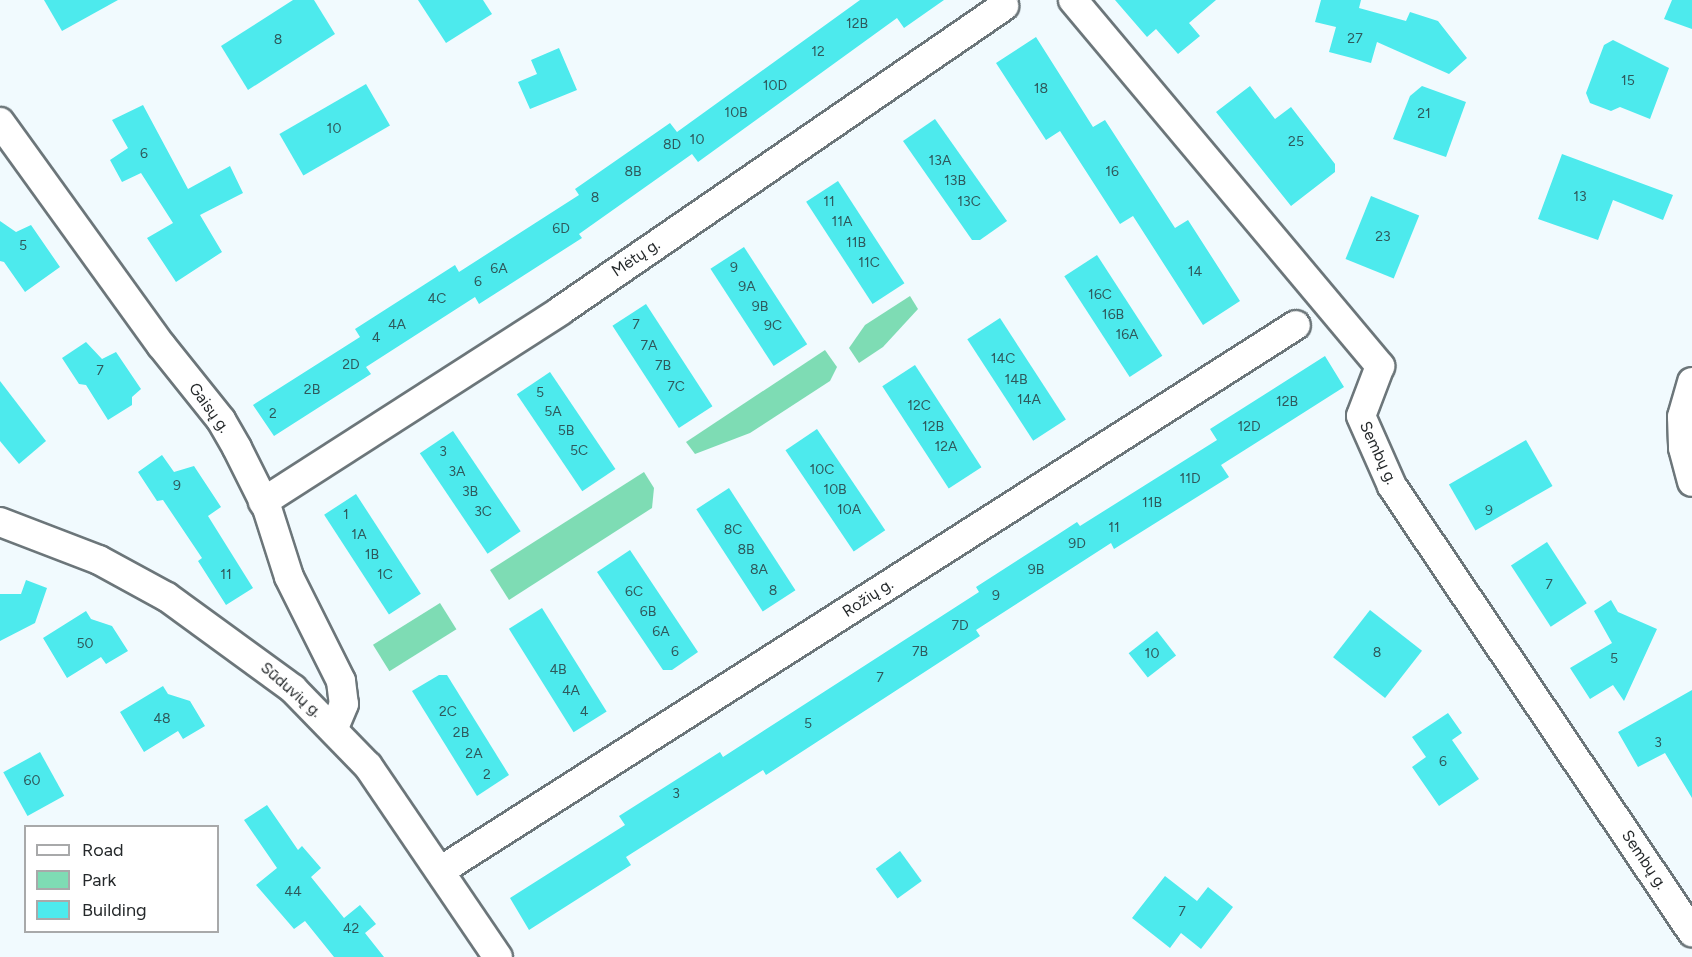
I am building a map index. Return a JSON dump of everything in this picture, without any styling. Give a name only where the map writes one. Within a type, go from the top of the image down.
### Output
[{"type":"street","name":"Sembų g.","points":[[1073,0],[1380,366],[1361,416],[1392,486],[1692,932]]},
{"type":"street","name":"Mėtų g.","points":[[263,502],[560,311],[1004,6]]},
{"type":"street","name":"Gaisų g.","points":[[0,122],[161,345],[221,420],[263,502],[289,577],[341,681],[344,704],[334,728]]},
{"type":"street","name":"Rožių g.","points":[[440,871],[1296,325]]},
{"type":"street","points":[[1692,382],[1682,417],[1683,448],[1692,482]]},
{"type":"street","name":"Sūduvių g.","points":[[0,522],[99,560],[167,597],[293,689],[334,728],[368,766],[498,957]]},
{"type":"green space","points":[[910,296],[918,309],[883,347],[859,363],[849,348],[865,325]]},
{"type":"green space","points":[[825,350],[837,367],[830,381],[750,433],[695,454],[686,442]]},
{"type":"green space","points":[[644,472],[654,488],[652,508],[509,600],[490,570]]},
{"type":"green space","points":[[440,603],[456,629],[389,671],[373,645]]},
{"type":"building","points":[[44,0],[118,0],[62,31]]},
{"type":"building","points":[[293,0],[314,0],[335,34],[248,90],[221,46]]},
{"type":"building","points":[[418,0],[483,0],[492,14],[446,43]]},
{"type":"building","points":[[860,0],[944,0],[904,28],[897,18],[698,162],[692,154],[579,234],[582,238],[479,304],[475,297],[366,367],[371,374],[274,436],[253,405],[360,337],[355,329],[455,265],[459,272],[579,195],[575,189],[670,123],[677,132]]},
{"type":"building","points":[[1115,0],[1216,0],[1189,23],[1200,36],[1178,54],[1156,29],[1147,37]]},
{"type":"building","points":[[1321,0],[1361,0],[1359,8],[1406,21],[1410,12],[1438,21],[1467,58],[1449,74],[1377,42],[1371,63],[1329,52],[1336,27],[1315,22]]},
{"type":"building","points":[[1672,0],[1692,0],[1692,29],[1664,19]]},
{"type":"building","points":[[1036,37],[1093,127],[1105,120],[1175,228],[1188,220],[1240,301],[1203,325],[1133,216],[1120,224],[1060,131],[1046,140],[996,63]]},
{"type":"building","points":[[1613,40],[1669,68],[1650,119],[1620,107],[1611,111],[1590,103],[1586,93],[1604,45]]},
{"type":"building","points":[[559,48],[577,90],[530,109],[518,82],[537,74],[531,60]]},
{"type":"building","points":[[366,84],[390,126],[303,176],[279,134]]},
{"type":"building","points":[[1250,86],[1275,119],[1291,107],[1335,164],[1335,172],[1291,206],[1216,112]]},
{"type":"building","points":[[1422,86],[1466,102],[1446,157],[1393,139],[1410,96]]},
{"type":"building","points":[[143,105],[188,189],[230,166],[243,193],[200,215],[222,252],[176,282],[147,238],[173,223],[141,173],[122,182],[110,160],[128,148],[112,120]]},
{"type":"building","points":[[935,119],[1007,221],[980,240],[972,240],[903,141]]},
{"type":"building","points":[[1562,154],[1673,195],[1663,220],[1613,200],[1598,240],[1538,219]]},
{"type":"building","points":[[838,181],[904,283],[873,304],[806,202]]},
{"type":"building","points":[[1371,196],[1419,215],[1394,279],[1346,259]]},
{"type":"building","points":[[0,221],[16,232],[31,225],[60,267],[25,292],[4,262],[0,261]]},
{"type":"building","points":[[744,247],[807,344],[774,366],[710,269]]},
{"type":"building","points":[[1097,255],[1162,356],[1130,377],[1064,276]]},
{"type":"building","points":[[646,304],[712,406],[679,428],[612,326]]},
{"type":"building","points":[[1000,318],[1066,419],[1033,441],[967,339]]},
{"type":"building","points":[[86,342],[102,359],[116,352],[141,389],[132,397],[132,405],[108,420],[86,385],[79,384],[62,358]]},
{"type":"building","points":[[1325,356],[1344,387],[1221,465],[1229,477],[1114,549],[1111,543],[976,630],[980,636],[766,775],[763,770],[626,857],[631,865],[529,930],[510,898],[625,825],[619,816],[720,752],[723,757],[979,592],[976,587],[1077,522],[1080,526],[1217,440],[1210,429]]},
{"type":"building","points":[[915,365],[981,467],[949,489],[882,386]]},
{"type":"building","points":[[550,372],[615,469],[582,491],[517,394]]},
{"type":"building","points":[[0,381],[46,441],[19,464],[0,441]]},
{"type":"building","points":[[817,429],[885,530],[854,551],[785,450]]},
{"type":"building","points":[[453,431],[521,531],[488,554],[420,453]]},
{"type":"building","points":[[1526,440],[1552,486],[1475,530],[1449,484]]},
{"type":"building","points":[[162,455],[174,472],[194,466],[221,507],[208,516],[253,588],[226,605],[198,561],[202,558],[163,500],[157,501],[138,472]]},
{"type":"building","points":[[729,488],[795,590],[763,612],[696,509]]},
{"type":"building","points":[[356,494],[421,594],[389,614],[324,515]]},
{"type":"building","points":[[1547,542],[1587,603],[1551,627],[1511,565]]},
{"type":"building","points":[[630,550],[698,652],[672,670],[663,670],[597,572]]},
{"type":"building","points":[[26,580],[47,588],[35,623],[0,641],[0,594],[21,594]]},
{"type":"building","points":[[1611,600],[1618,612],[1657,629],[1624,701],[1613,685],[1590,699],[1570,668],[1612,643],[1594,611]]},
{"type":"building","points":[[542,608],[607,711],[574,732],[509,629]]},
{"type":"building","points":[[1370,610],[1422,651],[1385,698],[1333,657]]},
{"type":"building","points":[[86,611],[91,619],[112,626],[128,651],[106,664],[101,657],[67,678],[43,638]]},
{"type":"building","points":[[1157,631],[1176,655],[1148,678],[1129,653]]},
{"type":"building","points":[[439,675],[447,675],[509,775],[477,796],[412,691]]},
{"type":"building","points":[[163,686],[168,694],[190,701],[205,726],[183,739],[178,731],[144,752],[120,712]]},
{"type":"building","points":[[1692,690],[1692,798],[1665,753],[1638,767],[1618,732]]},
{"type":"building","points":[[1448,713],[1462,733],[1452,740],[1479,779],[1439,806],[1412,767],[1426,757],[1412,737]]},
{"type":"building","points":[[40,752],[64,796],[28,816],[3,772]]},
{"type":"building","points":[[267,805],[298,850],[302,846],[321,868],[311,877],[344,918],[360,905],[376,924],[365,933],[384,957],[334,957],[305,921],[294,929],[256,885],[277,868],[244,820]]},
{"type":"building","points":[[900,851],[922,881],[897,899],[876,869]]},
{"type":"building","points":[[1165,876],[1197,901],[1208,887],[1233,907],[1201,949],[1181,933],[1170,948],[1132,918]]}]
